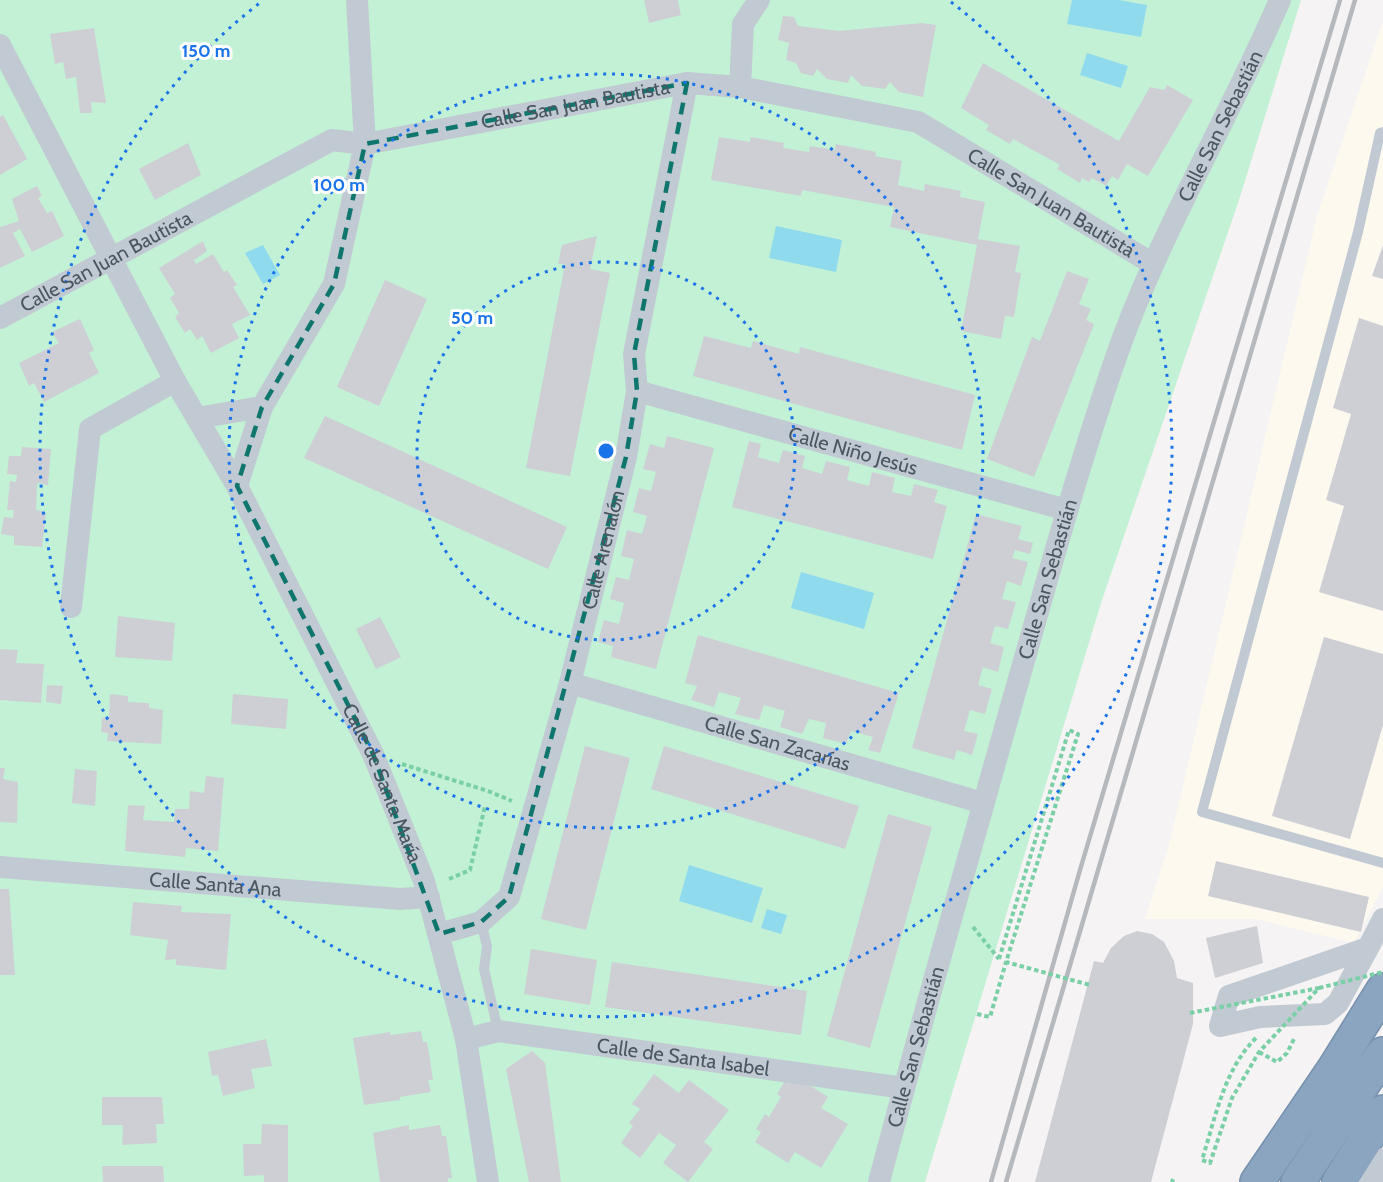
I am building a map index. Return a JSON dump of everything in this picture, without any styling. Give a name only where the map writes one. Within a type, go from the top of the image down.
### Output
[{"type":"highway","points":[[1257,1182],[1334,1069],[1383,990]]},
{"type":"highway","points":[[1298,1182],[1383,1054]]},
{"type":"highway","points":[[1339,1182],[1383,1112]]},
{"type":"street","points":[[237,486],[262,407],[334,284],[365,144],[357,0]]},
{"type":"street","points":[[740,87],[743,24],[759,0]]},
{"type":"street","name":"Calle San Sebastián","points":[[879,1182],[950,919],[1067,510],[1116,358],[1154,264],[1250,70],[1280,0]]},
{"type":"street","name":"Calle de Santa María","points":[[2,54],[114,259],[175,381],[237,486],[373,754],[429,897],[439,934],[466,1040],[488,1182]]},
{"type":"street","name":"Calle San Juan Bautista","points":[[0,318],[114,259],[332,140],[365,144],[687,83],[740,87],[918,122],[1154,264]]},
{"type":"street","name":"Calle Arenalón","points":[[439,934],[481,922],[509,897],[534,812],[570,683],[626,457],[637,391],[634,354],[687,83]]},
{"type":"street","points":[[71,607],[90,429],[175,381]]},
{"type":"street","name":"Calle Niño Jesús","points":[[637,391],[1067,510]]},
{"type":"street","points":[[197,418],[262,407]]},
{"type":"street","name":"Calle San Zacarías","points":[[570,683],[983,803]]},
{"type":"street","name":"Calle Santa Ana","points":[[0,867],[400,899],[429,897]]},
{"type":"street","points":[[1368,948],[1229,996],[1220,1026],[1260,1017],[1325,1014],[1338,1003],[1368,948],[1383,919]]},
{"type":"street","name":"Calle de Santa Isabel","points":[[466,1040],[498,1031],[904,1088]]},
{"type":"street","points":[[1369,1182],[1383,1162]]},
{"type":"lane","points":[[1383,132],[1380,134],[1358,232],[1202,812],[1383,863]]},
{"type":"lane","points":[[481,922],[487,946],[484,969],[498,1031]]},
{"type":"path","points":[[950,919],[974,928],[999,959],[1069,730],[1078,734],[990,1017],[977,1014]]},
{"type":"path","points":[[373,754],[488,791],[534,812]]},
{"type":"path","points":[[448,879],[470,870],[485,806]]},
{"type":"path","points":[[1006,962],[1090,985]]},
{"type":"path","points":[[1190,1013],[1319,988],[1383,972]]},
{"type":"path","points":[[1256,1038],[1245,1049],[1223,1092],[1203,1160],[1210,1162],[1232,1098],[1259,1052],[1319,988]]},
{"type":"path","points":[[1259,1052],[1277,1062],[1287,1053]]},
{"type":"highlighted area","points":[[687,83],[634,354],[637,391],[626,457],[509,897],[481,922],[439,934],[373,754],[237,486],[262,407],[334,284],[365,144]]},
{"type":"shaded area","points":[[1383,21],[1383,887],[1354,943],[1256,919],[1145,919],[1169,845],[1317,216]]},
{"type":"green space","points":[[0,0],[1301,0],[1239,200],[1101,603],[925,1182],[0,1182]]},
{"type":"water","points":[[1072,0],[1119,0],[1147,5],[1141,37],[1067,24]]},
{"type":"water","points":[[1087,53],[1128,66],[1121,88],[1080,75]]},
{"type":"water","points":[[776,226],[842,240],[836,272],[769,258]]},
{"type":"water","points":[[263,245],[280,275],[263,284],[245,253]]},
{"type":"water","points":[[801,572],[874,593],[864,629],[791,608]]},
{"type":"water","points":[[689,865],[763,888],[752,923],[679,901]]},
{"type":"water","points":[[767,909],[787,915],[781,934],[761,928]]},
{"type":"building","points":[[644,0],[678,0],[681,15],[649,23]]},
{"type":"building","points":[[783,16],[794,17],[798,26],[839,31],[922,23],[936,25],[923,97],[899,92],[890,82],[885,89],[862,86],[851,75],[848,83],[827,79],[817,69],[813,76],[801,73],[796,63],[786,60],[789,43],[778,40]]},
{"type":"building","points":[[94,28],[106,103],[91,102],[92,113],[80,113],[76,77],[66,79],[63,62],[55,64],[50,34]]},
{"type":"building","points":[[983,63],[1119,141],[1150,87],[1164,90],[1167,85],[1193,100],[1148,176],[1127,164],[1118,180],[1112,176],[1106,186],[1092,178],[1089,182],[1082,178],[1080,183],[1057,169],[1060,165],[1013,139],[1010,144],[986,130],[989,125],[961,108]]},
{"type":"building","points":[[3,115],[27,159],[0,175],[0,117]]},
{"type":"building","points":[[719,137],[750,142],[751,137],[784,143],[783,148],[809,152],[810,146],[835,150],[836,144],[876,152],[875,156],[902,161],[898,185],[924,191],[925,184],[961,191],[960,197],[985,202],[978,239],[1020,246],[1015,272],[1021,273],[1014,317],[1005,316],[1001,339],[961,331],[977,245],[890,227],[894,207],[802,190],[801,196],[711,180]]},
{"type":"building","points":[[188,143],[201,175],[155,200],[139,169]]},
{"type":"building","points":[[37,186],[42,196],[38,198],[47,213],[52,211],[64,236],[32,252],[20,229],[13,233],[25,256],[0,268],[0,227],[19,221],[12,199]]},
{"type":"building","points":[[597,236],[590,269],[610,273],[570,476],[526,468],[565,264],[558,264],[562,245]]},
{"type":"building","points":[[203,241],[207,251],[194,260],[196,264],[213,254],[224,272],[227,270],[237,285],[233,287],[250,315],[232,324],[239,338],[211,353],[202,336],[197,340],[190,329],[185,333],[175,317],[179,313],[170,298],[175,294],[159,268]]},
{"type":"building","points":[[1383,245],[1383,279],[1372,276]]},
{"type":"building","points":[[1067,271],[1089,279],[1079,304],[1091,309],[1086,320],[1094,324],[1034,477],[987,459],[1032,337],[1040,341]]},
{"type":"building","points":[[385,280],[427,299],[379,406],[337,387]]},
{"type":"building","points":[[1359,318],[1383,326],[1383,611],[1319,592],[1344,506],[1326,500],[1351,414],[1333,408]]},
{"type":"building","points":[[80,319],[94,350],[89,353],[99,373],[44,402],[34,383],[29,386],[19,363],[59,343],[52,332]]},
{"type":"building","points":[[704,336],[751,348],[753,341],[799,354],[800,347],[975,395],[962,450],[693,376]]},
{"type":"building","points":[[325,416],[567,527],[548,569],[304,458]]},
{"type":"building","points":[[667,436],[714,448],[656,669],[611,657],[613,646],[598,642],[604,620],[619,624],[624,603],[610,599],[616,577],[629,580],[634,559],[621,556],[627,530],[642,534],[647,516],[633,512],[639,488],[651,491],[656,472],[643,469],[650,444],[664,448]]},
{"type":"building","points":[[749,441],[761,444],[758,457],[779,463],[783,450],[805,456],[802,468],[822,474],[826,461],[850,467],[847,480],[869,486],[872,472],[895,478],[892,492],[911,496],[914,484],[938,490],[934,502],[947,506],[933,559],[732,507]]},
{"type":"building","points":[[22,447],[51,449],[48,485],[37,483],[36,510],[46,512],[42,547],[14,545],[14,536],[1,534],[4,517],[13,518],[14,510],[7,510],[10,481],[16,482],[17,475],[7,474],[9,456],[21,456]]},
{"type":"building","points":[[976,514],[1022,526],[1018,539],[1033,543],[1030,554],[1015,550],[1012,558],[1028,562],[1021,586],[1007,581],[1002,599],[1016,602],[1008,629],[995,626],[990,643],[1004,647],[998,672],[983,667],[978,685],[992,689],[985,714],[970,710],[964,731],[978,734],[972,755],[957,750],[954,760],[912,748]]},
{"type":"building","points":[[118,616],[175,623],[172,661],[115,657]]},
{"type":"building","points":[[380,617],[401,657],[376,669],[356,629]]},
{"type":"building","points":[[698,635],[899,693],[880,753],[868,750],[873,737],[851,731],[846,744],[823,738],[826,723],[809,719],[802,734],[780,727],[785,711],[764,705],[759,720],[735,714],[741,698],[719,692],[714,707],[691,700],[697,686],[685,683]]},
{"type":"building","points":[[1324,637],[1383,654],[1383,725],[1350,839],[1272,816]]},
{"type":"building","points":[[0,649],[18,650],[16,663],[44,664],[41,703],[0,700]]},
{"type":"building","points":[[47,685],[63,686],[61,704],[46,702]]},
{"type":"building","points":[[110,694],[128,696],[128,702],[149,703],[149,708],[163,710],[161,744],[107,741],[108,733],[101,732],[102,718],[109,718]]},
{"type":"building","points":[[233,694],[288,699],[286,729],[231,724]]},
{"type":"building","points":[[585,746],[630,758],[586,930],[541,919]]},
{"type":"building","points":[[664,746],[859,806],[845,849],[651,789]]},
{"type":"building","points":[[0,768],[5,768],[3,779],[18,782],[17,823],[0,822]]},
{"type":"building","points":[[75,769],[97,771],[95,806],[72,803]]},
{"type":"building","points":[[206,776],[224,778],[218,851],[186,848],[185,857],[125,851],[128,805],[145,806],[143,820],[174,822],[175,809],[189,809],[190,791],[204,793]]},
{"type":"building","points":[[888,814],[932,827],[870,1048],[827,1036]]},
{"type":"building","points":[[1216,861],[1369,897],[1361,932],[1208,896]]},
{"type":"building","points":[[0,889],[9,889],[15,975],[0,975]]},
{"type":"building","points":[[133,902],[182,906],[181,912],[231,914],[226,970],[176,965],[176,959],[165,960],[168,940],[130,935]]},
{"type":"building","points":[[1257,926],[1263,963],[1215,978],[1206,938]]},
{"type":"building","points":[[1137,931],[1152,934],[1164,942],[1174,961],[1177,978],[1193,983],[1193,1024],[1151,1182],[1035,1182],[1094,961],[1103,963],[1111,948],[1124,936]]},
{"type":"building","points":[[531,949],[597,960],[590,1005],[524,994]]},
{"type":"building","points":[[612,962],[807,991],[801,1035],[605,1007]]},
{"type":"building","points":[[421,1031],[423,1042],[427,1042],[430,1059],[433,1080],[428,1080],[431,1092],[400,1097],[400,1100],[364,1105],[353,1038],[390,1032],[390,1035]]},
{"type":"building","points":[[266,1039],[272,1066],[251,1069],[255,1088],[223,1096],[218,1075],[212,1076],[208,1052]]},
{"type":"building","points":[[532,1051],[545,1063],[561,1182],[529,1182],[506,1069]]},
{"type":"building","points":[[654,1074],[679,1093],[689,1080],[729,1110],[704,1142],[713,1149],[688,1182],[663,1163],[676,1145],[659,1133],[640,1158],[621,1143],[633,1126],[629,1123],[640,1109],[632,1104]]},
{"type":"building","points":[[794,1075],[828,1097],[821,1108],[848,1124],[821,1168],[795,1152],[788,1163],[755,1142],[761,1132],[756,1129],[765,1114],[769,1117],[781,1097],[777,1094],[785,1081],[789,1084]]},
{"type":"building","points":[[102,1097],[162,1097],[164,1124],[156,1124],[157,1143],[122,1145],[123,1125],[102,1125]]},
{"type":"building","points":[[262,1124],[288,1125],[288,1182],[264,1182],[264,1175],[244,1176],[243,1144],[261,1144]]},
{"type":"building","points":[[409,1125],[409,1130],[440,1125],[442,1136],[446,1136],[449,1156],[452,1178],[448,1178],[448,1182],[380,1182],[373,1133]]},
{"type":"building","points":[[102,1166],[163,1166],[164,1182],[103,1182]]},
{"type":"railway","points":[[991,1182],[1080,870],[1340,0]]},
{"type":"railway","points":[[1006,1182],[1355,0]]}]
